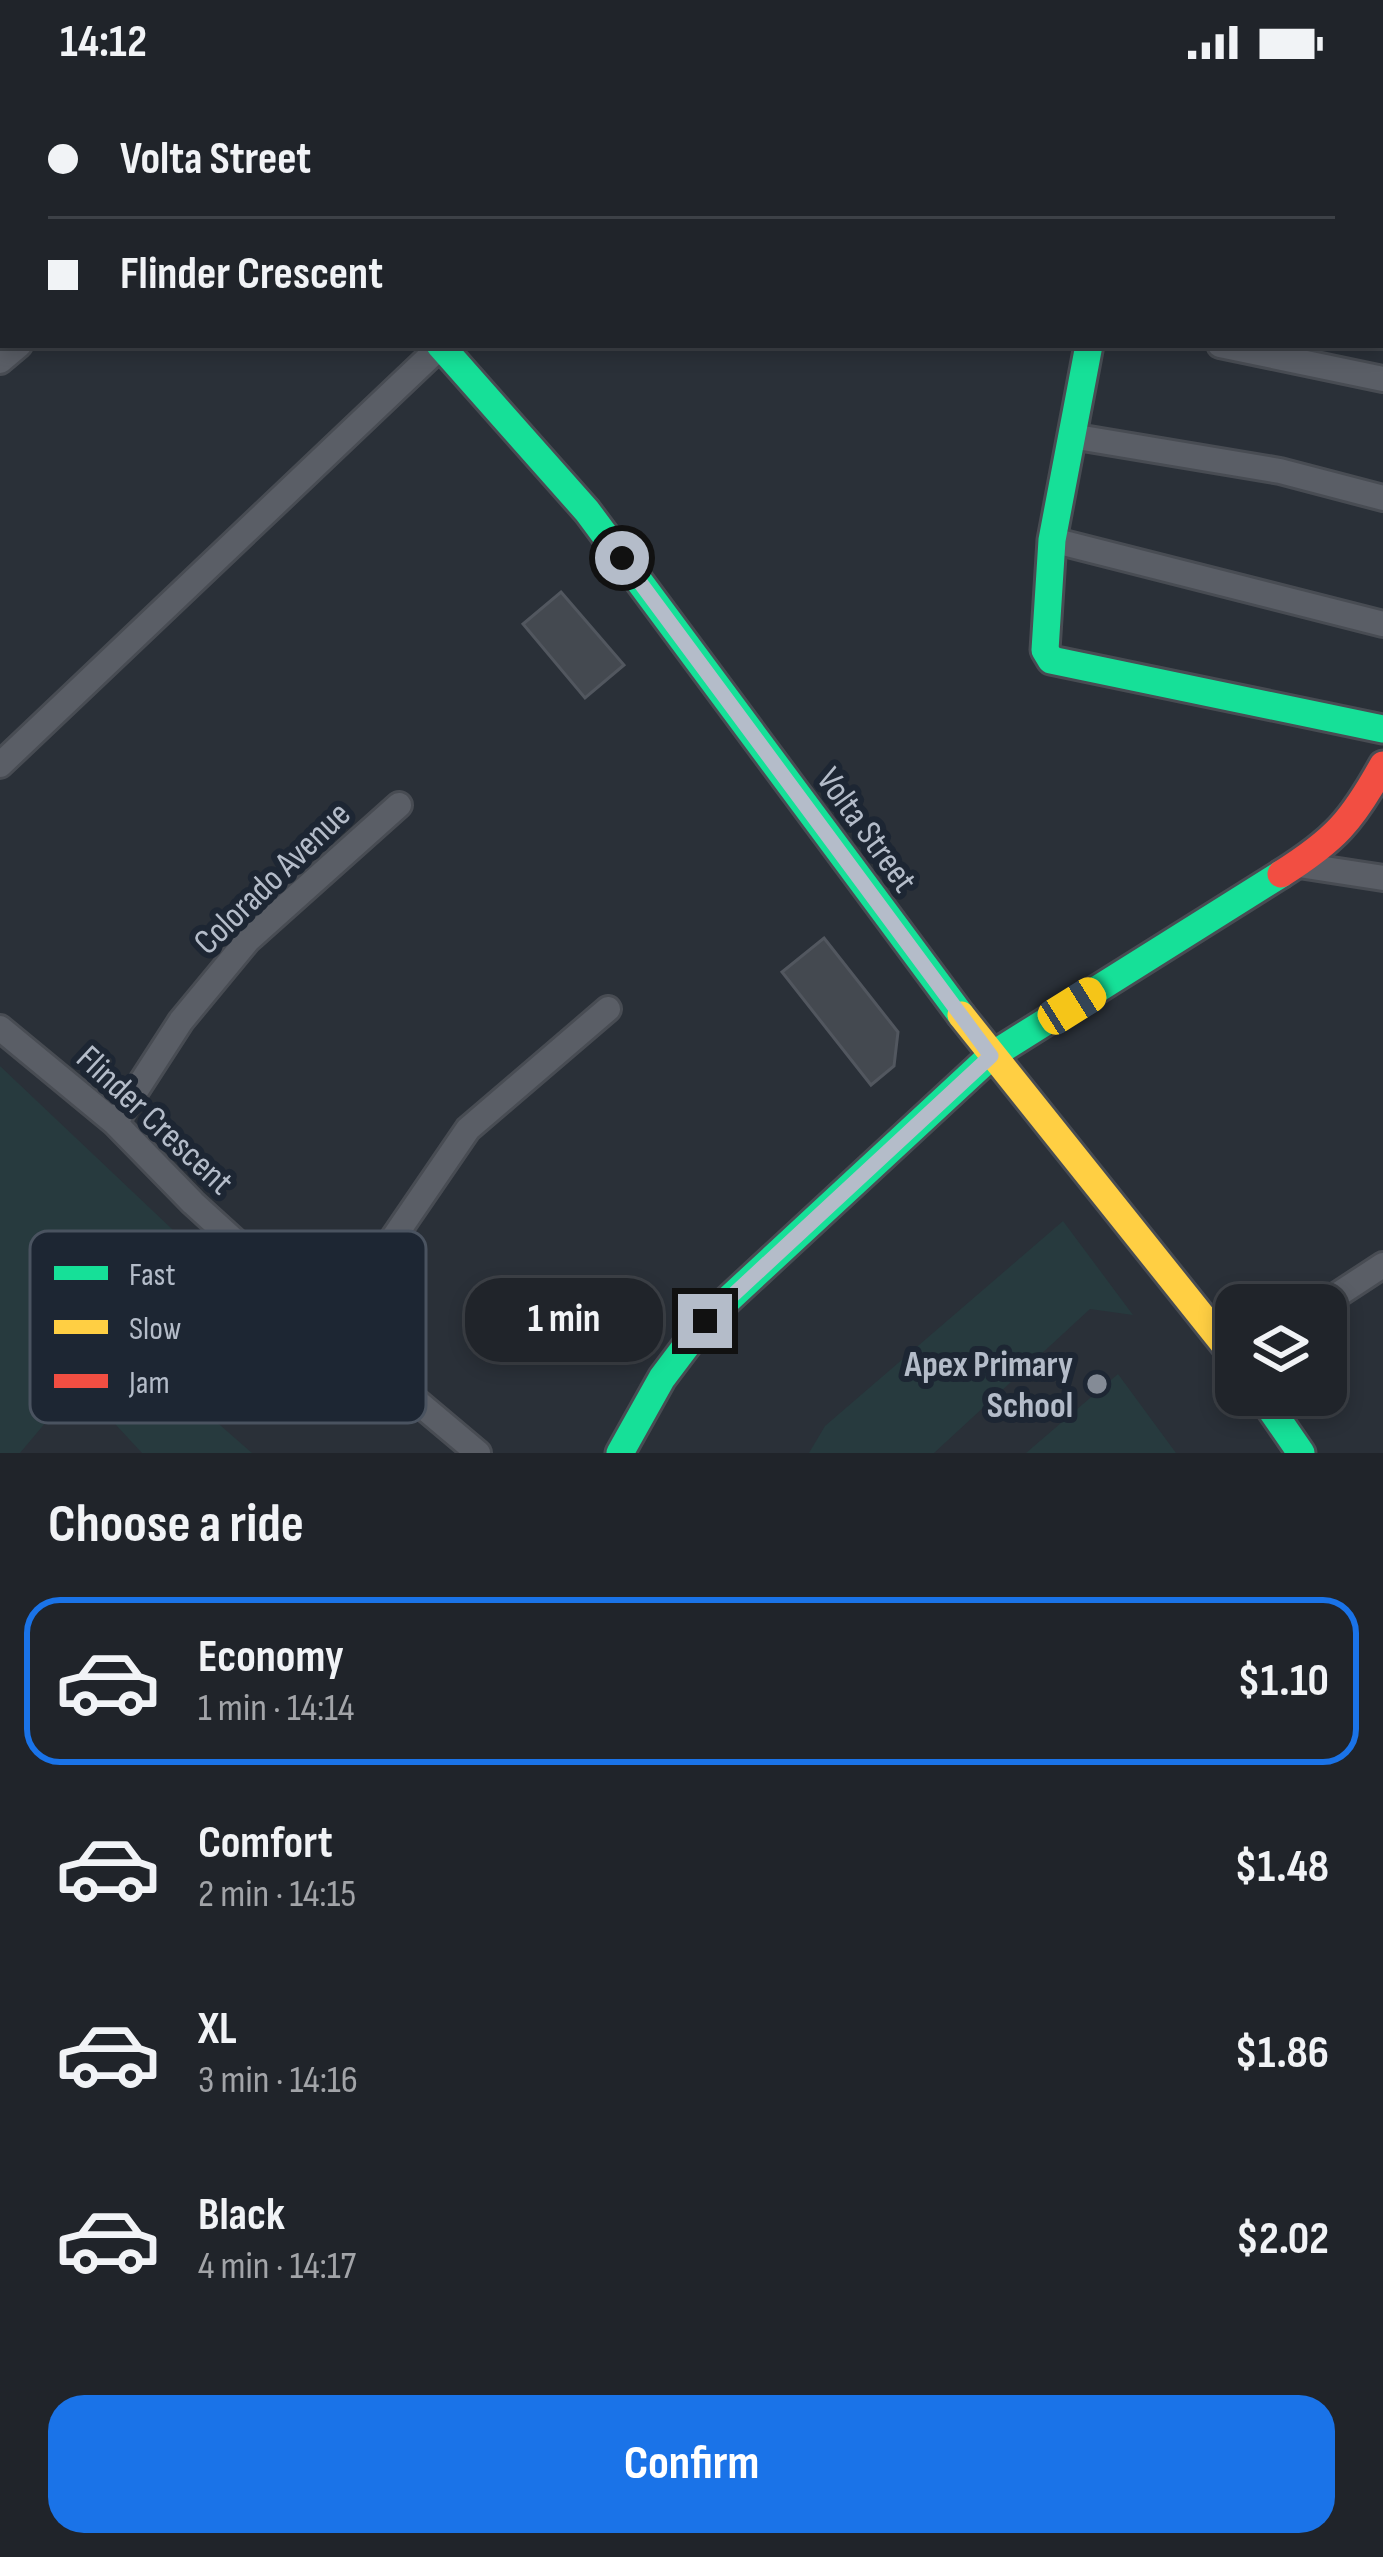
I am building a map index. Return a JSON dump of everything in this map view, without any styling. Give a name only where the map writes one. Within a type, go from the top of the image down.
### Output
[{"type":"street","points":[[0,765],[439,348]]},
{"type":"street","name":"Volta Street","points":[[443,348],[587,511],[991,1056],[1215,1333]]},
{"type":"street","points":[[1088,348],[1052,540],[1045,650],[1051,660],[1383,729]]},
{"type":"street","points":[[1234,348],[1383,379]]},
{"type":"street","points":[[1071,436],[1280,471],[1383,498]]},
{"type":"street","points":[[1052,540],[1383,625]]},
{"type":"street","points":[[620,1453],[662,1378],[705,1321],[991,1056],[1299,865],[1354,818],[1383,765]]},
{"type":"street","name":"Colorado Avenue","points":[[115,1123],[181,1022],[248,940],[399,805]]},
{"type":"street","points":[[1299,865],[1383,878]]},
{"type":"street","points":[[398,1231],[468,1129],[608,1009]]},
{"type":"street","name":"Flinder Crescent","points":[[0,1028],[115,1123],[224,1231]]},
{"type":"street","points":[[1347,1289],[1383,1265]]},
{"type":"street","name":"Flinder Crescent","points":[[426,1409],[478,1453]]},
{"type":"street","points":[[1275,1416],[1301,1453]]},
{"type":"green space","points":[[0,1066],[174,1231],[30,1231],[30,1423],[45,1423],[20,1453],[0,1453]]},
{"type":"green space","points":[[1063,1221],[1133,1315],[1090,1309],[934,1453],[809,1453],[825,1426]]},
{"type":"green space","points":[[1118,1374],[1176,1453],[1026,1453]]},
{"type":"green space","points":[[114,1423],[218,1423],[252,1453],[142,1453]]},
{"type":"building","points":[[561,592],[624,665],[585,698],[523,624]]},
{"type":"building","points":[[824,938],[898,1032],[894,1066],[871,1085],[782,972]]},
{"type":"traffic: fast","points":[[443,348],[587,511],[961,1015]]},
{"type":"traffic: fast","points":[[1088,348],[1052,540],[1045,650],[1051,660],[1383,729]]},
{"type":"traffic: fast","points":[[620,1453],[662,1378],[705,1321],[991,1056],[1281,874]]},
{"type":"traffic: fast","points":[[1275,1416],[1301,1453]]},
{"type":"traffic: slow","points":[[961,1015],[1215,1333]]},
{"type":"traffic: jam","points":[[1281,874],[1341,828],[1383,765]]},
{"type":"place","name":"Apex Primary School","points":[[1097,1384]]},
{"type":"route","points":[[622,558],[991,1056],[705,1321]]}]
